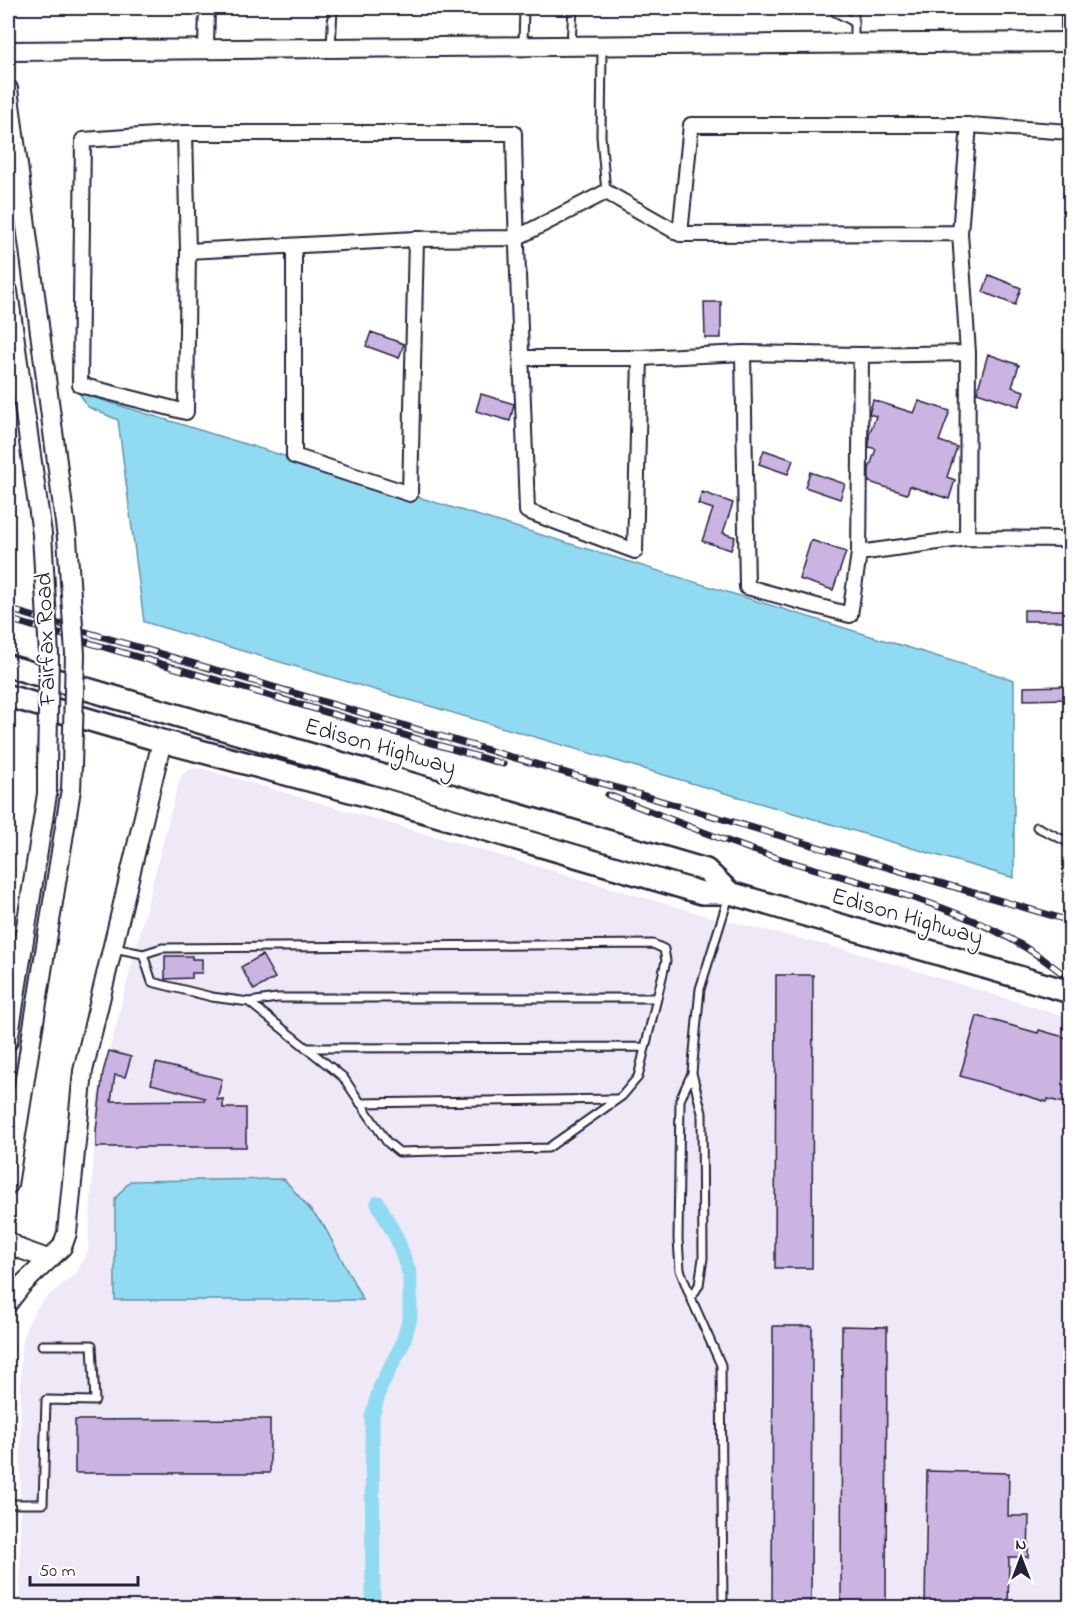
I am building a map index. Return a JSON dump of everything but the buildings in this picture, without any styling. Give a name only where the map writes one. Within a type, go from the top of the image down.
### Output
[{"type":"main road","points":[[8,51],[206,47],[1070,42]]},
{"type":"main road","name":"Fairfax Road","points":[[8,89],[68,538],[75,654],[71,789],[8,1185]]},
{"type":"main road","name":"Fairfax Road","points":[[8,291],[42,534],[49,655],[47,794],[8,1041]]},
{"type":"main road","name":"Edison Highway","points":[[8,666],[706,870],[730,893]]},
{"type":"main road","name":"Edison Highway","points":[[8,696],[162,741],[388,801],[702,893],[730,893],[1071,992]]},
{"type":"main road","points":[[8,1303],[62,1247],[66,1233],[83,1071],[162,741]]},
{"type":"main road","points":[[8,1241],[20,1249],[48,1259]]},
{"type":"street","points":[[206,47],[207,8]]},
{"type":"street","points":[[1069,8],[1070,42]]},
{"type":"street","points":[[680,234],[691,125],[969,125],[1071,132]]},
{"type":"street","points":[[967,538],[968,353],[960,233],[969,125]]},
{"type":"street","points":[[185,133],[188,251],[186,412],[80,385],[83,140],[185,133],[514,133],[527,511],[635,551],[639,358]]},
{"type":"street","points":[[188,251],[416,239],[516,238],[606,192],[680,234],[960,233]]},
{"type":"street","points":[[294,246],[294,456],[410,494],[416,239]]},
{"type":"street","points":[[523,358],[639,358],[743,353],[861,355],[968,353]]},
{"type":"street","points":[[743,353],[747,587],[850,615],[859,553],[861,355]]},
{"type":"street","points":[[859,553],[967,538],[1071,539]]},
{"type":"lane","points":[[331,46],[333,8]]},
{"type":"lane","points":[[523,46],[524,8]]},
{"type":"lane","points":[[571,46],[573,8]]},
{"type":"lane","points":[[833,8],[835,12],[854,22]]},
{"type":"lane","points":[[854,8],[854,44]]},
{"type":"lane","points":[[602,46],[602,136],[606,192]]},
{"type":"lane","points":[[1037,827],[1071,843]]},
{"type":"lane","points":[[723,1608],[721,1365],[680,1270],[678,1235],[680,1100],[692,1072],[700,989],[730,893]]},
{"type":"lane","points":[[111,947],[143,954],[162,948],[653,944],[664,949],[666,961],[638,1077],[616,1100],[548,1148],[399,1152],[387,1142],[343,1077],[249,1002]]},
{"type":"lane","points":[[143,954],[152,982],[212,997],[249,1002],[277,998],[657,998]]},
{"type":"lane","points":[[306,1048],[645,1047]]},
{"type":"lane","points":[[691,1298],[699,1285],[704,1258],[702,1113],[692,1072]]},
{"type":"lane","points":[[360,1104],[616,1100]]},
{"type":"lane","points":[[8,1504],[43,1504],[46,1400],[95,1401],[92,1346],[42,1346]]},
{"type":"shaded area","points":[[200,768],[704,915],[858,953],[1070,1018],[1070,1607],[20,1608],[21,1351],[26,1329],[36,1309],[76,1273],[88,1251],[97,1099],[178,784],[182,775],[190,769]]},
{"type":"water","points":[[79,393],[1014,680],[1014,878],[144,622],[118,420],[88,407]]},
{"type":"water","points":[[284,1179],[324,1226],[363,1300],[115,1300],[115,1199],[130,1181]]},
{"type":"waterway","points":[[373,1608],[372,1416],[381,1385],[402,1345],[410,1318],[410,1275],[397,1239],[378,1203]]},
{"type":"railway","points":[[8,609],[1070,921]]},
{"type":"railway","points":[[8,619],[503,764]]},
{"type":"railway","points":[[608,795],[743,846],[883,888],[962,916],[1000,933],[1036,954],[1070,980]]}]
